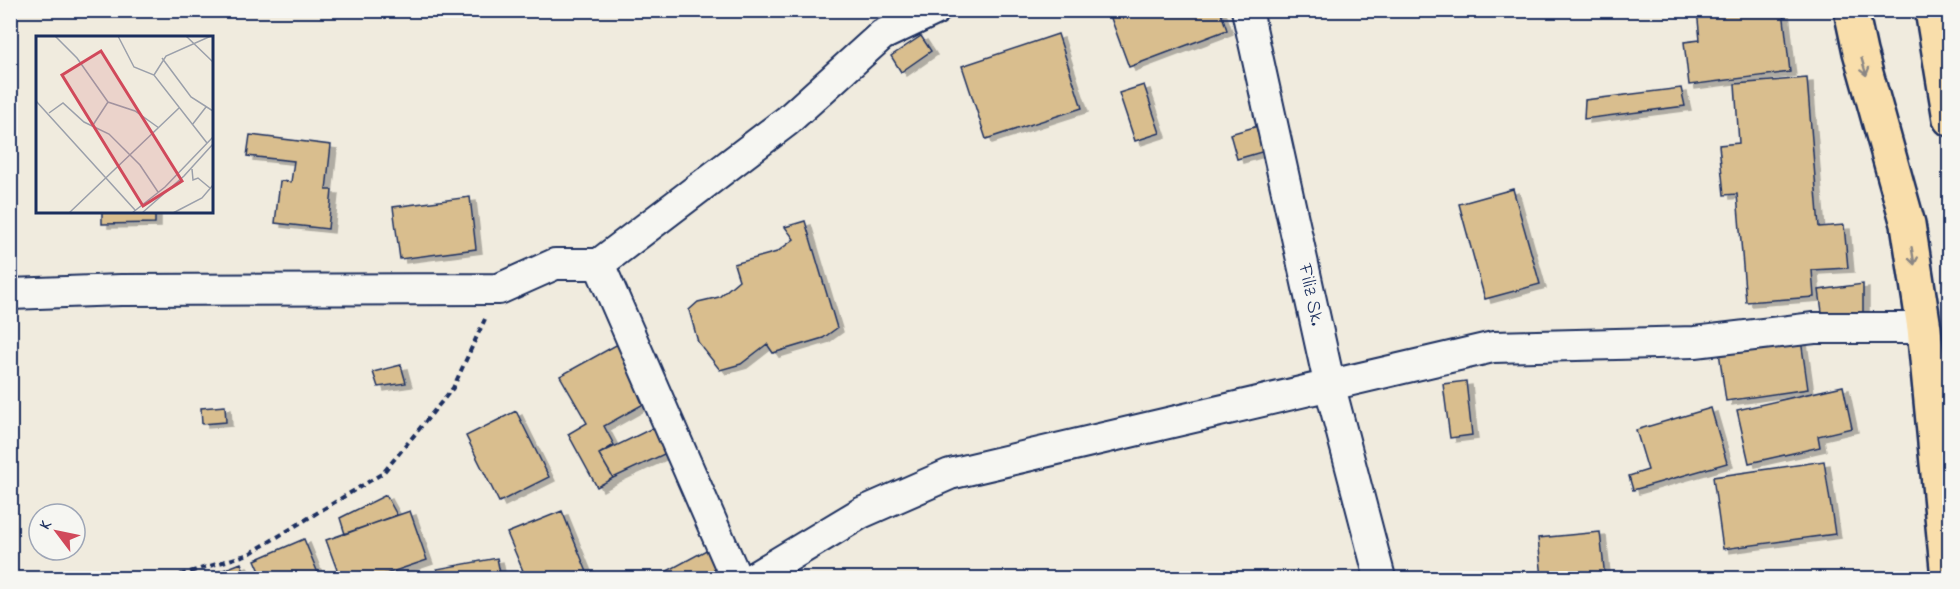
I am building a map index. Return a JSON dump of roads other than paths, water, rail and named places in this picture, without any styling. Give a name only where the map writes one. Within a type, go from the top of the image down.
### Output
[{"type":"highway","points":[[1851,10],[1860,52],[1908,224],[1924,328],[1948,579]]},
{"type":"highway","points":[[1932,10],[1950,119]]},
{"type":"street","points":[[10,294],[121,290],[499,289],[555,264],[599,264],[787,121],[882,35],[935,10]]},
{"type":"street","name":"Filiz Sk.","points":[[1247,10],[1330,387],[1380,579]]},
{"type":"street","points":[[599,264],[736,579]]},
{"type":"street","points":[[753,579],[861,513],[950,474],[1330,387],[1493,347],[1695,342],[1814,328],[1924,328]]}]
